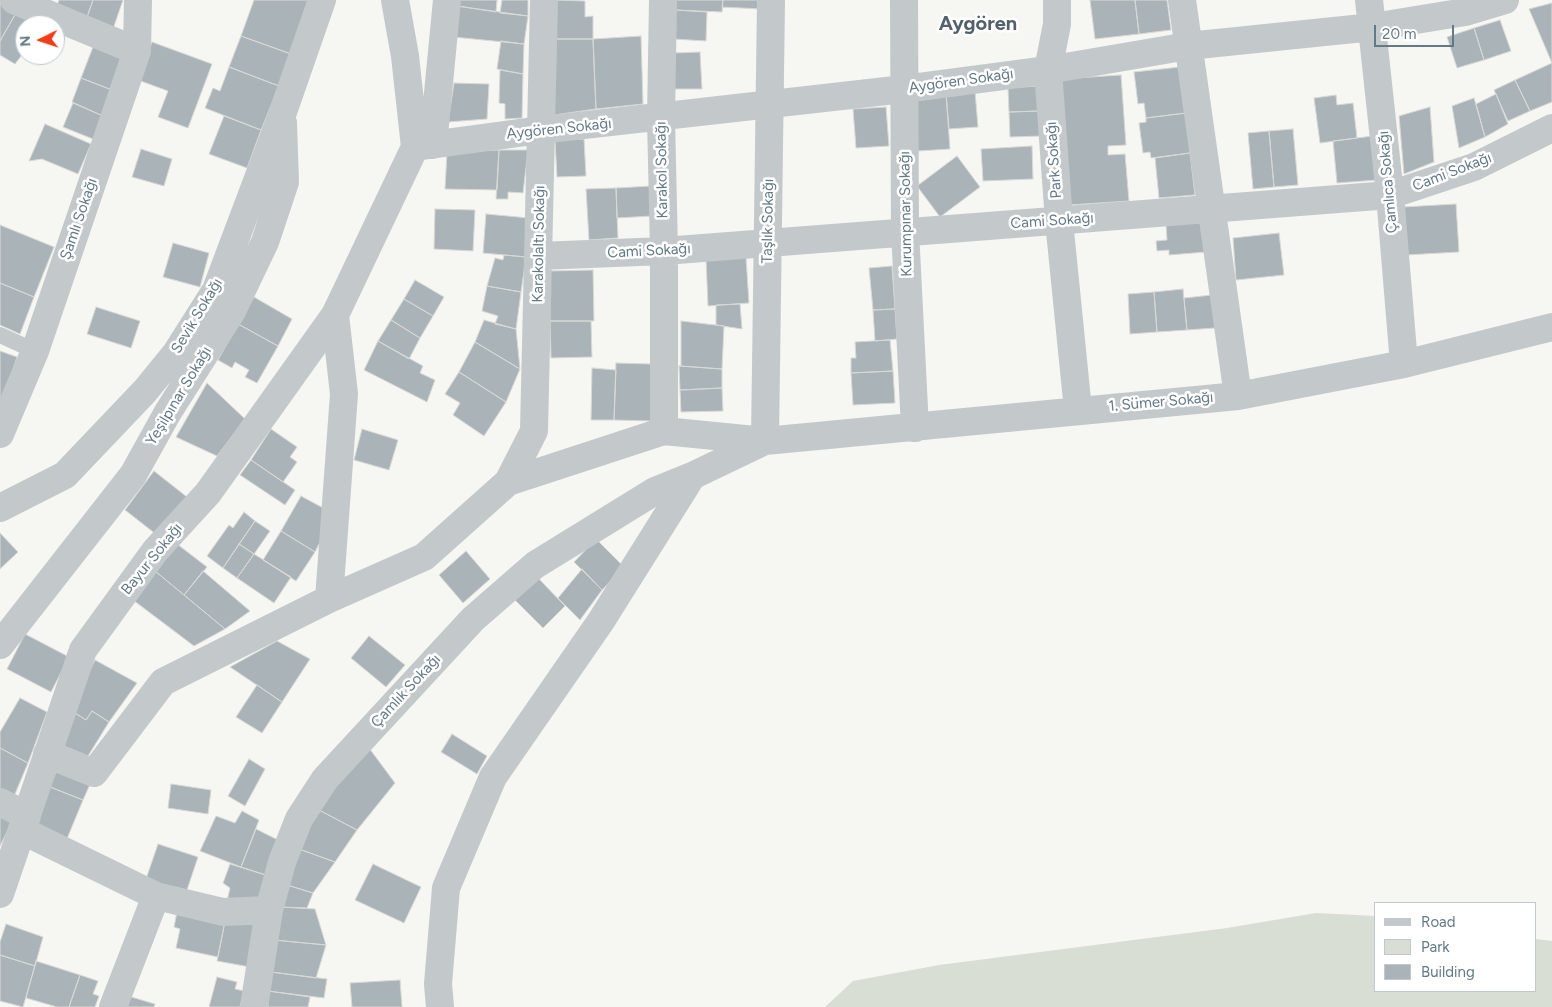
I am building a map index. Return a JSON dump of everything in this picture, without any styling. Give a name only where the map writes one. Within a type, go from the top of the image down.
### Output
[{"type":"street","points":[[14,0],[137,51]]},
{"type":"street","name":"Şamlı Sokağı","points":[[0,434],[35,351],[137,51],[138,0]]},
{"type":"street","name":"Sevik Sokağı","points":[[0,508],[65,475],[145,391],[176,353],[216,290],[282,115],[322,0]]},
{"type":"street","points":[[395,0],[424,146]]},
{"type":"street","points":[[424,146],[447,0]]},
{"type":"street","name":"Karakolaltı Sokağı","points":[[508,482],[534,431],[544,0]]},
{"type":"street","name":"Karakol Sokağı","points":[[663,0],[661,118],[664,251],[664,431]]},
{"type":"street","name":"Taşlık Sokağı","points":[[765,441],[771,0]]},
{"type":"street","name":"Kurumpınar Sokağı","points":[[904,0],[905,231],[915,428]]},
{"type":"street","name":"Park Sokağı","points":[[1057,0],[1057,24],[1048,70],[1058,221],[1078,410]]},
{"type":"street","points":[[1182,0],[1238,396]]},
{"type":"street","name":"Çamlıca Sokağı","points":[[1369,0],[1390,195],[1404,364]]},
{"type":"street","name":"Aygören Sokağı","points":[[424,146],[541,130],[661,118],[904,89],[1048,70],[1188,46],[1373,27],[1465,12],[1505,0]]},
{"type":"street","name":"Yeşilpınar Sokağı","points":[[0,645],[133,475],[168,412],[232,311],[265,242],[285,182],[286,151],[282,115]]},
{"type":"street","name":"Cami Sokağı","points":[[539,256],[664,251],[1390,195],[1474,168],[1552,128]]},
{"type":"street","name":"Bayur Sokağı","points":[[0,894],[83,650],[155,551],[208,493],[335,315],[424,146]]},
{"type":"street","points":[[329,599],[344,394],[335,315]]},
{"type":"street","name":"1. Sümer Sokağı","points":[[765,441],[1238,396],[1404,364],[1552,327]]},
{"type":"street","points":[[47,754],[94,773],[163,682],[329,599],[424,557],[508,482],[664,431],[765,441]]},
{"type":"street","name":"Çamlık Sokağı","points":[[254,1007],[269,910],[282,862],[299,819],[325,779],[474,619],[535,565],[655,491],[692,476],[765,441]]},
{"type":"street","points":[[440,1007],[438,984],[446,888],[493,777],[601,621],[692,476]]},
{"type":"street","points":[[0,802],[25,824],[156,896],[223,912],[269,910]]},
{"type":"street","points":[[113,1007],[156,896]]},
{"type":"lane","points":[[0,336],[35,351]]},
{"type":"green space","points":[[1316,913],[1374,916],[1374,992],[1537,992],[1537,939],[1552,941],[1552,1007],[825,1007],[853,981],[939,965],[1227,928]]},
{"type":"building","points":[[59,0],[93,0],[86,20],[56,9]]},
{"type":"building","points":[[93,0],[123,0],[113,29],[86,20]]},
{"type":"building","points":[[254,0],[311,0],[291,54],[241,36]]},
{"type":"building","points":[[457,0],[497,0],[496,12],[457,6]]},
{"type":"building","points":[[502,0],[528,0],[528,16],[500,13]]},
{"type":"building","points":[[556,0],[585,1],[585,17],[593,16],[593,39],[554,39]]},
{"type":"building","points":[[676,0],[723,0],[722,12],[675,10]]},
{"type":"building","points":[[723,0],[760,0],[760,9],[722,7]]},
{"type":"building","points":[[1090,0],[1135,0],[1139,34],[1095,39]]},
{"type":"building","points":[[1135,0],[1167,0],[1171,30],[1139,34]]},
{"type":"building","points":[[0,3],[16,13],[0,41]]},
{"type":"building","points":[[1552,3],[1552,63],[1529,9]]},
{"type":"building","points":[[457,6],[528,16],[524,44],[453,37]]},
{"type":"building","points":[[675,10],[707,12],[706,41],[674,39]]},
{"type":"building","points":[[16,13],[20,15],[15,15],[15,64],[0,55],[0,41]]},
{"type":"building","points":[[1500,20],[1511,51],[1484,60],[1474,28]]},
{"type":"building","points":[[1474,28],[1484,60],[1457,68],[1447,37]]},
{"type":"building","points":[[241,36],[291,54],[279,86],[229,67]]},
{"type":"building","points":[[641,36],[643,104],[596,109],[593,39]]},
{"type":"building","points":[[554,39],[593,39],[596,109],[554,115]]},
{"type":"building","points":[[501,41],[524,44],[523,74],[497,69]]},
{"type":"building","points":[[152,42],[212,64],[188,128],[158,117],[168,91],[138,80]]},
{"type":"building","points":[[93,47],[125,58],[112,90],[81,78]]},
{"type":"building","points":[[700,52],[702,89],[674,89],[673,53]]},
{"type":"building","points":[[1552,63],[1552,102],[1530,111],[1515,80]]},
{"type":"building","points":[[229,67],[279,86],[261,130],[205,108],[213,88],[220,91]]},
{"type":"building","points":[[1180,67],[1186,113],[1146,118],[1144,103],[1138,104],[1134,72]]},
{"type":"building","points":[[500,70],[523,74],[522,118],[505,119],[505,104],[499,103]]},
{"type":"building","points":[[1121,75],[1126,145],[1108,146],[1108,155],[1125,154],[1129,201],[1069,205],[1060,79]]},
{"type":"building","points":[[81,78],[112,90],[103,116],[72,102]]},
{"type":"building","points":[[1515,80],[1530,111],[1508,121],[1494,90]]},
{"type":"building","points":[[454,83],[489,84],[487,119],[448,122]]},
{"type":"building","points":[[1038,86],[1040,111],[1009,112],[1008,88]]},
{"type":"building","points":[[975,91],[978,127],[949,129],[946,93]]},
{"type":"building","points":[[946,93],[950,149],[918,151],[913,96]]},
{"type":"building","points":[[1496,94],[1508,124],[1485,137],[1476,104]]},
{"type":"building","points":[[1336,95],[1337,105],[1353,103],[1357,138],[1320,143],[1314,98]]},
{"type":"building","points":[[1474,98],[1485,137],[1459,148],[1452,106]]},
{"type":"building","points":[[73,103],[103,116],[93,139],[63,127]]},
{"type":"building","points":[[886,107],[889,146],[856,148],[853,109]]},
{"type":"building","points":[[1430,107],[1434,162],[1404,174],[1399,116]]},
{"type":"building","points":[[1040,111],[1041,136],[1010,137],[1009,112]]},
{"type":"building","points":[[1186,113],[1190,153],[1151,158],[1150,152],[1143,153],[1139,123],[1146,122],[1146,118]]},
{"type":"building","points":[[224,116],[261,130],[247,168],[209,154]]},
{"type":"building","points":[[45,124],[91,144],[78,174],[42,159],[29,161]]},
{"type":"building","points":[[1293,129],[1298,185],[1274,187],[1269,131]]},
{"type":"building","points":[[1269,131],[1274,187],[1253,189],[1248,133]]},
{"type":"building","points":[[1373,136],[1377,180],[1337,183],[1333,141]]},
{"type":"building","points":[[584,139],[586,176],[557,177],[555,140]]},
{"type":"building","points":[[1032,146],[1033,179],[983,181],[981,149]]},
{"type":"building","points":[[141,149],[172,159],[164,186],[132,177]]},
{"type":"building","points":[[499,150],[528,150],[523,193],[508,192],[508,199],[496,199]]},
{"type":"building","points":[[499,150],[497,190],[445,189],[447,152]]},
{"type":"building","points":[[1190,153],[1195,195],[1159,198],[1155,158]]},
{"type":"building","points":[[957,156],[980,187],[940,217],[917,186]]},
{"type":"building","points":[[651,186],[652,216],[617,218],[616,188]]},
{"type":"building","points":[[616,188],[618,238],[589,240],[586,189]]},
{"type":"building","points":[[1456,204],[1459,252],[1406,255],[1403,207]]},
{"type":"building","points":[[435,209],[475,210],[473,251],[434,249]]},
{"type":"building","points":[[486,214],[529,218],[526,257],[483,253]]},
{"type":"building","points":[[1203,220],[1206,252],[1169,255],[1169,250],[1157,251],[1156,241],[1167,240],[1166,224]]},
{"type":"building","points":[[0,225],[54,247],[34,297],[0,283]]},
{"type":"building","points":[[1279,233],[1284,275],[1236,280],[1233,238]]},
{"type":"building","points":[[173,243],[209,253],[200,287],[163,277]]},
{"type":"building","points":[[504,255],[526,257],[521,292],[487,286],[495,258],[503,260]]},
{"type":"building","points":[[746,257],[749,303],[708,306],[706,259]]},
{"type":"building","points":[[892,266],[895,309],[873,310],[869,268]]},
{"type":"building","points":[[593,270],[594,321],[550,321],[549,271]]},
{"type":"building","points":[[415,280],[444,297],[433,316],[404,299]]},
{"type":"building","points":[[0,283],[34,297],[20,334],[0,325]]},
{"type":"building","points":[[487,286],[521,292],[516,329],[495,324],[498,316],[482,311]]},
{"type":"building","points":[[1183,289],[1187,330],[1157,332],[1154,292]]},
{"type":"building","points":[[1154,292],[1157,332],[1130,334],[1128,294]]},
{"type":"building","points":[[1212,295],[1215,328],[1187,330],[1184,298]]},
{"type":"building","points":[[254,297],[292,319],[278,346],[238,324]]},
{"type":"building","points":[[404,299],[433,316],[420,338],[391,320]]},
{"type":"building","points":[[740,304],[742,329],[716,325],[716,305]]},
{"type":"building","points":[[96,307],[140,321],[131,348],[87,334]]},
{"type":"building","points":[[895,309],[897,339],[875,341],[873,310]]},
{"type":"building","points":[[391,320],[420,338],[409,359],[378,341]]},
{"type":"building","points":[[484,320],[516,329],[520,369],[475,342]]},
{"type":"building","points":[[550,321],[591,321],[592,357],[551,358]]},
{"type":"building","points":[[681,321],[724,326],[722,369],[681,366]]},
{"type":"building","points":[[238,324],[278,346],[257,383],[245,377],[249,370],[235,362],[232,368],[218,360]]},
{"type":"building","points":[[890,340],[893,371],[851,373],[851,358],[856,358],[855,342]]},
{"type":"building","points":[[378,341],[423,366],[420,373],[435,380],[427,402],[364,370]]},
{"type":"building","points":[[475,342],[520,369],[506,402],[459,372]]},
{"type":"building","points":[[0,351],[17,357],[2,403],[0,403]]},
{"type":"building","points":[[616,363],[652,364],[651,421],[614,420]]},
{"type":"building","points":[[679,366],[722,369],[722,388],[680,390]]},
{"type":"building","points":[[592,368],[616,370],[614,420],[591,420]]},
{"type":"building","points":[[893,371],[895,403],[853,405],[851,373]]},
{"type":"building","points":[[459,372],[506,402],[484,436],[453,415],[460,403],[445,394]]},
{"type":"building","points":[[207,383],[245,419],[217,456],[176,437]]},
{"type":"building","points":[[722,388],[723,411],[681,412],[680,390]]},
{"type":"building","points":[[271,429],[297,447],[290,457],[297,462],[283,482],[251,460]]},
{"type":"building","points":[[362,429],[398,440],[389,470],[354,460]]},
{"type":"building","points":[[251,460],[295,490],[285,505],[240,475]]},
{"type":"building","points":[[154,471],[187,497],[157,535],[125,510]]},
{"type":"building","points":[[301,496],[325,509],[321,540],[315,552],[281,531]]},
{"type":"building","points":[[244,512],[255,521],[223,568],[207,556],[229,525],[233,528]]},
{"type":"building","points":[[255,521],[270,531],[254,554],[239,544]]},
{"type":"building","points":[[281,531],[315,552],[296,581],[263,560]]},
{"type":"building","points":[[0,533],[18,552],[0,569]]},
{"type":"building","points":[[596,539],[624,567],[602,590],[574,562]]},
{"type":"building","points":[[177,544],[207,567],[184,595],[155,571]]},
{"type":"building","points":[[239,544],[254,554],[237,578],[223,568]]},
{"type":"building","points":[[466,551],[490,579],[463,603],[439,575]]},
{"type":"building","points":[[254,554],[291,577],[274,603],[237,578]]},
{"type":"building","points":[[582,569],[602,590],[580,620],[558,598]]},
{"type":"building","points":[[155,571],[225,629],[194,646],[133,600]]},
{"type":"building","points":[[203,571],[250,611],[225,629],[184,595]]},
{"type":"building","points":[[538,578],[565,606],[543,628],[515,600]]},
{"type":"building","points":[[25,634],[69,657],[51,692],[7,669]]},
{"type":"building","points":[[369,636],[405,665],[386,687],[351,658]]},
{"type":"building","points":[[277,641],[310,659],[282,702],[230,667]]},
{"type":"building","points":[[95,660],[137,683],[109,722],[92,711],[86,720],[70,710]]},
{"type":"building","points":[[257,685],[282,702],[262,733],[236,717]]},
{"type":"building","points":[[20,698],[47,712],[28,763],[0,748],[0,732]]},
{"type":"building","points":[[92,711],[109,722],[88,756],[59,744],[75,713],[86,720]]},
{"type":"building","points":[[452,734],[487,756],[477,774],[441,752]]},
{"type":"building","points":[[0,748],[28,763],[12,801],[0,794]]},
{"type":"building","points":[[369,748],[395,783],[357,830],[317,809]]},
{"type":"building","points":[[249,759],[265,769],[245,806],[228,796]]},
{"type":"building","points":[[58,767],[92,780],[83,800],[50,787]]},
{"type":"building","points":[[171,784],[211,790],[208,814],[168,808]]},
{"type":"building","points":[[50,787],[83,800],[66,841],[34,828]]},
{"type":"building","points":[[317,809],[357,830],[335,862],[299,849]]},
{"type":"building","points":[[242,811],[259,820],[241,867],[200,851],[216,816],[235,823]]},
{"type":"building","points":[[0,815],[12,822],[0,846]]},
{"type":"building","points":[[256,829],[280,841],[269,876],[241,867]]},
{"type":"building","points":[[158,844],[198,857],[186,893],[146,879]]},
{"type":"building","points":[[299,849],[335,862],[313,893],[284,884]]},
{"type":"building","points":[[230,864],[269,876],[262,901],[226,906],[230,888],[223,883]]},
{"type":"building","points":[[373,864],[421,887],[404,923],[355,900]]},
{"type":"building","points":[[284,884],[313,893],[307,908],[280,907]]},
{"type":"building","points":[[280,907],[315,909],[326,945],[274,940]]},
{"type":"building","points":[[177,912],[225,921],[218,957],[176,948],[180,929],[174,927]]},
{"type":"building","points":[[225,921],[258,925],[250,967],[217,961]]},
{"type":"building","points":[[6,924],[43,937],[35,966],[0,955],[0,942]]},
{"type":"building","points":[[274,940],[326,945],[316,978],[271,972]]},
{"type":"building","points":[[0,955],[35,966],[23,1007],[0,1001]]},
{"type":"building","points":[[36,961],[80,975],[69,1007],[57,1007],[26,998]]},
{"type":"building","points":[[271,972],[327,979],[324,998],[268,991]]},
{"type":"building","points":[[80,975],[98,981],[93,994],[99,996],[95,1007],[69,1007]]},
{"type":"building","points":[[217,977],[237,982],[235,989],[244,991],[240,1007],[209,1007]]},
{"type":"building","points":[[400,980],[402,1007],[352,1007],[350,983]]},
{"type":"building","points":[[268,991],[310,997],[308,1007],[268,1007]]},
{"type":"building","points":[[128,996],[155,1004],[154,1007],[124,1007]]},
{"type":"district","name":"Aygören","points":[[978,24]]}]
